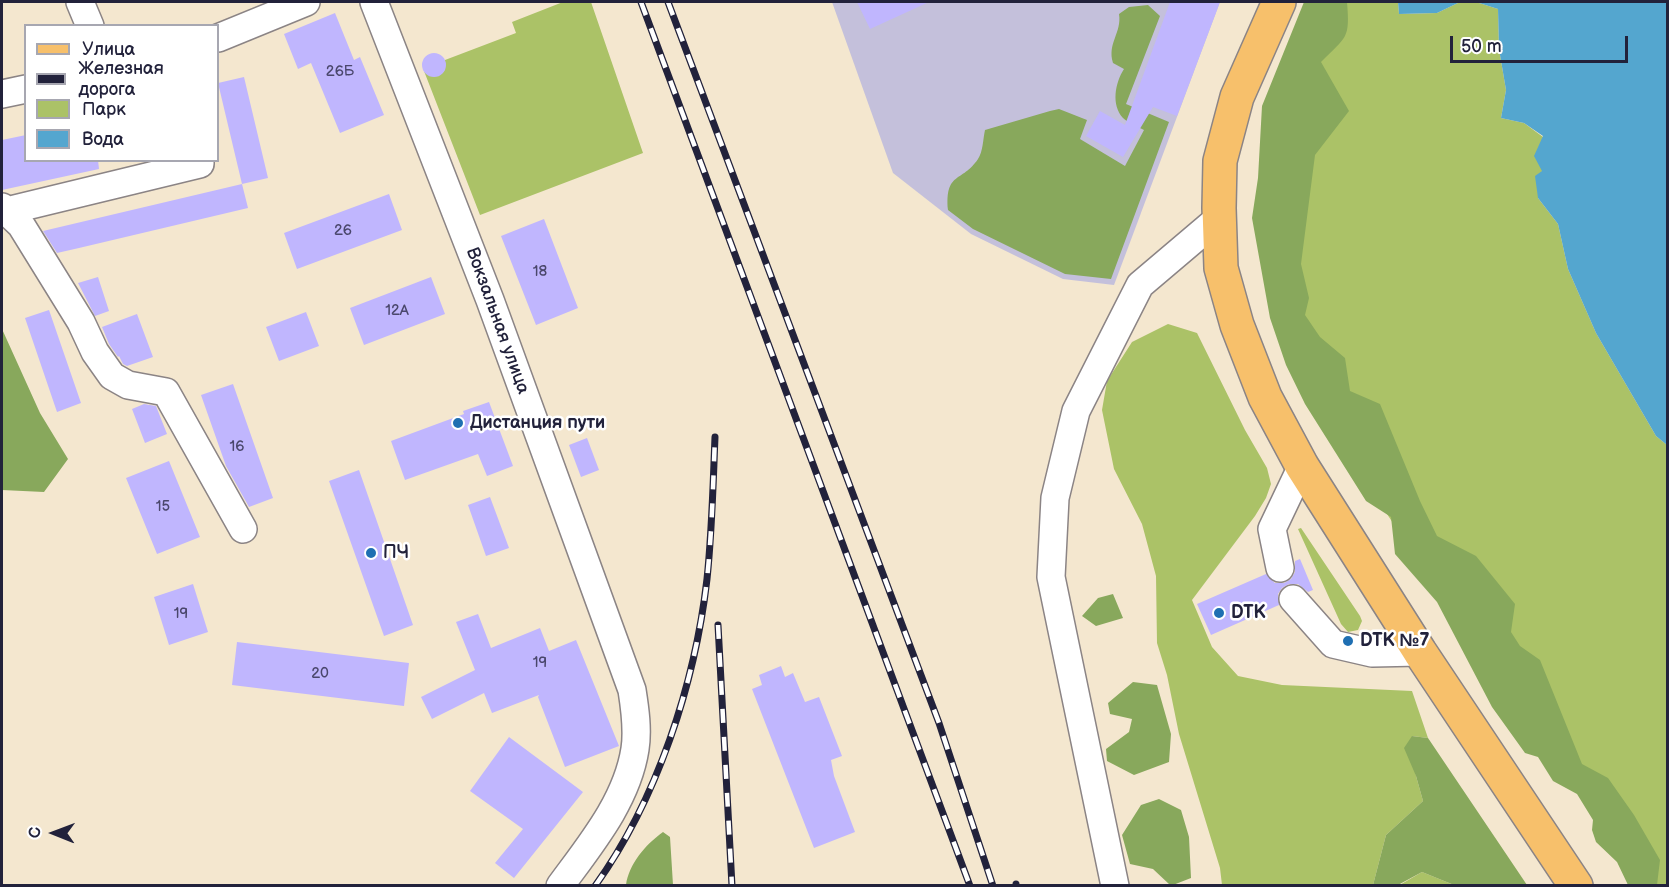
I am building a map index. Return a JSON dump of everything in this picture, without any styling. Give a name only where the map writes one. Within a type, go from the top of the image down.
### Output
[{"type":"main road","points":[[1279,2],[1237,97],[1220,161],[1221,268],[1237,325],[1265,397],[1302,466],[1420,652],[1576,885]]},
{"type":"street","points":[[80,2],[89,24]]},
{"type":"street","points":[[219,38],[306,2]]},
{"type":"street","name":"Вокзальная улица","points":[[374,2],[490,300],[632,690],[636,721],[636,747],[625,784],[601,831],[560,885]]},
{"type":"street","points":[[2,94],[24,89]]},
{"type":"street","points":[[4,209],[200,164],[200,162]]},
{"type":"street","points":[[4,209],[21,225],[81,322],[95,352],[112,376],[129,385],[166,392],[243,529]]},
{"type":"street","points":[[1115,885],[1051,577],[1055,498],[1076,411],[1140,285],[1219,218]]},
{"type":"street","points":[[1280,568],[1272,529],[1302,466]]},
{"type":"street","points":[[1293,599],[1333,644],[1372,653],[1420,652]]},
{"type":"shaded area","points":[[832,2],[1220,2],[1114,285],[1063,279],[971,234],[893,173]]},
{"type":"green space","points":[[563,2],[591,2],[643,153],[480,215],[424,71],[432,76],[439,75],[444,71],[445,60],[516,33],[512,22]]},
{"type":"green space","points":[[1304,2],[1347,2],[1348,23],[1345,36],[1321,62],[1349,111],[1315,155],[1301,264],[1309,298],[1305,315],[1320,337],[1345,358],[1350,391],[1380,404],[1437,536],[1476,556],[1515,604],[1511,632],[1520,646],[1540,660],[1582,764],[1608,778],[1634,815],[1660,860],[1657,885],[1628,885],[1617,862],[1596,842],[1592,830],[1593,820],[1577,794],[1553,781],[1538,757],[1525,753],[1492,707],[1437,602],[1395,554],[1391,517],[1366,501],[1305,404],[1286,365],[1270,318],[1252,218],[1258,178],[1262,106]]},
{"type":"green space","points":[[1318,2],[1398,2],[1399,14],[1437,13],[1460,2],[1476,2],[1498,9],[1499,49],[1506,90],[1501,118],[1524,123],[1543,137],[1538,198],[1558,224],[1568,269],[1596,333],[1656,436],[1667,445],[1667,885],[1636,885],[1621,856],[1353,463],[1283,333]]},
{"type":"green space","points":[[1148,5],[1160,16],[1126,104],[1169,122],[1111,279],[1065,274],[973,229],[948,210],[949,189],[952,183],[980,156],[985,130],[1050,111],[1059,109],[1087,120],[1080,139],[1125,166],[1144,130],[1125,120],[1119,113],[1116,94],[1118,81],[1124,69],[1113,63],[1112,50],[1119,14],[1129,7]]},
{"type":"green space","points":[[1168,324],[1197,333],[1245,430],[1267,468],[1271,484],[1255,516],[1192,600],[1212,647],[1238,676],[1282,685],[1412,691],[1428,738],[1412,736],[1416,776],[1423,801],[1386,835],[1373,885],[1222,885],[1220,868],[1179,734],[1167,675],[1157,643],[1156,576],[1142,524],[1114,469],[1102,410],[1107,381],[1132,342]]},
{"type":"green space","points":[[2,329],[40,413],[68,459],[44,492],[2,490]]},
{"type":"green space","points":[[1301,528],[1360,616],[1362,621],[1358,630],[1348,632],[1341,624],[1298,529]]},
{"type":"green space","points":[[1113,594],[1123,618],[1096,626],[1082,616],[1098,598]]},
{"type":"green space","points":[[1133,682],[1157,685],[1171,734],[1169,762],[1134,775],[1107,761],[1106,749],[1129,732],[1132,719],[1110,714],[1108,703]]},
{"type":"green space","points":[[1412,736],[1428,738],[1527,885],[1454,885],[1422,872],[1398,885],[1373,885],[1386,835],[1423,801],[1416,776],[1404,748]]},
{"type":"green space","points":[[1159,799],[1181,810],[1189,837],[1191,878],[1173,885],[1170,885],[1153,869],[1130,864],[1122,835],[1141,805]]},
{"type":"green space","points":[[663,832],[670,837],[673,885],[626,885],[639,856]]},
{"type":"green space","points":[[1422,872],[1454,885],[1398,886]]},
{"type":"water","points":[[1398,2],[1460,2],[1437,13],[1399,14]]},
{"type":"water","points":[[1476,2],[1667,2],[1667,445],[1656,436],[1596,333],[1568,269],[1558,224],[1538,198],[1535,176],[1542,171],[1534,156],[1543,136],[1524,123],[1501,118],[1506,90],[1499,49],[1498,9]]},
{"type":"building","points":[[857,2],[929,2],[870,29]]},
{"type":"building","points":[[1170,2],[1220,2],[1177,116],[1153,107],[1123,157],[1086,136],[1100,111],[1125,125]]},
{"type":"building","points":[[335,13],[354,60],[360,57],[384,115],[340,133],[311,63],[298,69],[284,34]]},
{"type":"building","points":[[434,53],[442,57],[446,65],[442,73],[434,77],[426,73],[422,65],[426,57]]},
{"type":"building","points":[[244,77],[268,178],[242,184],[219,83]]},
{"type":"building","points":[[24,135],[24,162],[98,162],[99,169],[2,190],[2,140]]},
{"type":"building","points":[[242,184],[248,208],[79,248],[57,253],[43,231]]},
{"type":"building","points":[[389,194],[402,230],[297,269],[284,233]]},
{"type":"building","points":[[544,219],[578,308],[536,325],[501,236]]},
{"type":"building","points":[[98,277],[109,311],[95,316],[78,283]]},
{"type":"building","points":[[431,277],[445,314],[364,345],[350,308]]},
{"type":"building","points":[[49,310],[81,403],[57,412],[25,318]]},
{"type":"building","points":[[306,312],[319,346],[279,361],[266,327]]},
{"type":"building","points":[[137,314],[153,357],[127,366],[123,364],[109,344],[102,327]]},
{"type":"building","points":[[233,384],[273,498],[249,507],[226,466],[201,395]]},
{"type":"building","points":[[489,402],[513,466],[487,476],[478,454],[405,480],[391,441],[464,414],[463,411]]},
{"type":"building","points":[[144,404],[156,406],[167,434],[145,443],[132,409]]},
{"type":"building","points":[[587,438],[599,470],[581,477],[569,445]]},
{"type":"building","points":[[169,461],[200,537],[157,554],[126,478]]},
{"type":"building","name":"ПЧ","points":[[359,470],[413,625],[384,636],[329,481]]},
{"type":"building","points":[[490,497],[509,548],[486,556],[468,505]]},
{"type":"building","points":[[1300,559],[1313,590],[1308,592],[1298,584],[1289,584],[1278,594],[1279,605],[1211,635],[1197,604],[1266,574],[1275,583],[1284,583],[1291,579],[1295,572],[1295,561]]},
{"type":"building","points":[[193,584],[208,632],[169,645],[154,597]]},
{"type":"building","points":[[478,614],[491,648],[540,628],[549,651],[576,640],[619,746],[565,767],[539,695],[492,713],[484,693],[432,719],[421,697],[475,670],[456,622]]},
{"type":"building","points":[[237,642],[409,663],[404,706],[232,685]]},
{"type":"building","points":[[781,666],[785,677],[793,673],[805,702],[819,697],[842,756],[831,760],[834,776],[855,832],[814,848],[752,689],[762,685],[759,675]]},
{"type":"building","points":[[509,737],[583,792],[514,878],[495,863],[523,829],[470,791]]},
{"type":"railway","points":[[641,2],[970,886]]},
{"type":"railway","points":[[668,2],[939,723],[993,886]]},
{"type":"railway","points":[[595,886],[637,817],[655,779],[683,700],[701,619],[707,579],[715,437]]},
{"type":"railway","points":[[718,625],[732,886]]},
{"type":"place","name":"Дистанция пути","points":[[458,423]]},
{"type":"place","name":"ПЧ","points":[[371,553]]},
{"type":"place","name":"DTK","points":[[1219,613]]},
{"type":"place","name":"DTK №7","points":[[1348,641]]}]
